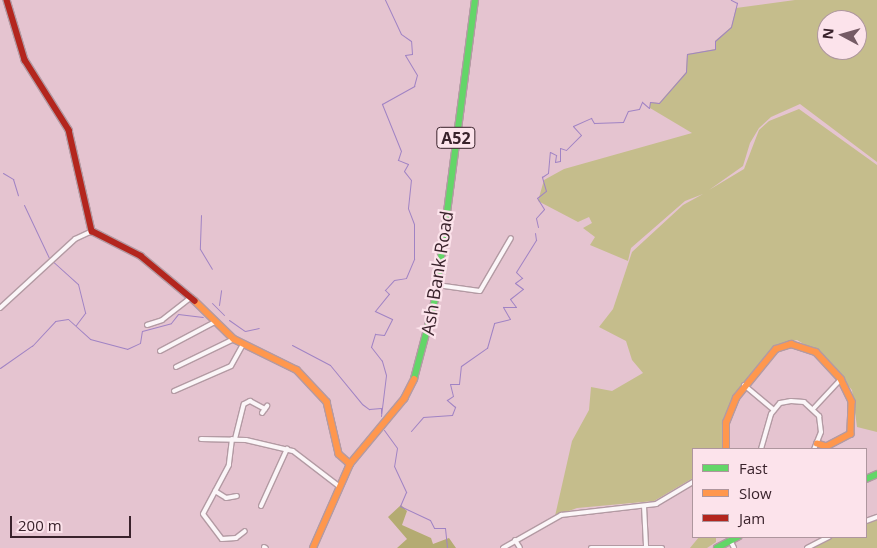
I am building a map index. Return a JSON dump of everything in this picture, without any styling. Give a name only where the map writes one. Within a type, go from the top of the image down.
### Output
[{"type":"main road","points":[[7,0],[25,60],[69,130],[92,231],[100,239],[141,256],[191,296],[215,322],[234,338],[286,361],[318,389],[331,410],[339,454],[350,464]]},
{"type":"main road","name":"Ash Bank Road","points":[[312,548],[329,520],[350,464],[409,391],[425,344],[437,285],[475,0]]},
{"type":"main road","points":[[726,448],[728,413],[744,385],[776,349],[791,344],[810,348],[841,379],[852,402],[854,430],[827,447],[816,446]]},
{"type":"main road","points":[[717,548],[735,538]]},
{"type":"street","points":[[0,308],[75,239],[92,231]]},
{"type":"street","points":[[437,285],[480,292],[511,238]]},
{"type":"street","points":[[147,324],[162,320],[191,296]]},
{"type":"street","points":[[160,351],[215,322]]},
{"type":"street","points":[[176,368],[234,338]]},
{"type":"street","points":[[174,391],[231,366],[244,343]]},
{"type":"street","points":[[814,408],[841,379]]},
{"type":"street","points":[[744,385],[774,410]]},
{"type":"street","points":[[245,531],[236,538],[222,539],[205,520],[203,514],[229,465],[244,404],[250,401],[265,410]]},
{"type":"street","points":[[760,448],[774,410],[780,403],[791,401],[814,408]]},
{"type":"street","points":[[814,408],[821,432],[816,446]]},
{"type":"street","points":[[202,439],[208,441],[234,439],[287,449],[340,487]]},
{"type":"street","points":[[260,506],[287,449]]},
{"type":"street","points":[[502,548],[572,512],[644,506],[692,482]]},
{"type":"street","points":[[215,491],[235,497],[234,502]]},
{"type":"street","points":[[644,506],[646,546]]},
{"type":"street","points":[[806,548],[827,538]]},
{"type":"street","points":[[515,540],[520,548]]},
{"type":"street","points":[[730,540],[734,548]]},
{"type":"street","points":[[591,548],[646,546],[662,548]]},
{"type":"shaded area","points":[[795,0],[877,0],[877,162],[800,104],[771,117],[759,128],[750,143],[743,166],[709,190],[744,169],[759,130],[769,121],[799,109],[877,165],[877,432],[857,427],[852,390],[822,355],[797,340],[783,343],[741,385],[732,400],[724,417],[723,448],[692,448],[692,479],[654,501],[577,508],[555,516],[572,441],[589,410],[591,387],[612,391],[643,373],[632,360],[626,341],[599,327],[613,309],[632,252],[683,205],[703,194],[685,201],[631,248],[628,261],[590,245],[595,237],[583,228],[592,223],[589,217],[578,222],[538,201],[544,180],[564,169],[692,133],[650,108],[650,102],[659,103],[686,72],[687,54],[715,49],[715,41],[731,27],[736,8]]},
{"type":"shaded area","points":[[401,505],[407,511],[402,525],[431,538],[433,544],[449,538],[456,548],[397,548],[407,539],[388,517]]},
{"type":"shaded area","points":[[877,517],[877,548],[809,548],[830,538],[867,538],[867,522]]},
{"type":"shaded area","points":[[698,538],[716,538],[716,542],[707,548],[690,548]]},
{"type":"waterway","points":[[381,416],[386,375],[382,361],[371,347],[375,334],[384,335],[392,319],[375,311],[389,294],[385,290],[394,280],[406,278],[414,259],[414,224],[408,208],[411,180],[404,171],[408,164],[398,160],[401,151],[382,104],[414,86],[417,75],[405,55],[412,54],[411,41],[401,34],[385,0]]},
{"type":"waterway","points":[[538,227],[536,218],[544,209],[537,198],[546,191],[542,177],[548,173],[550,152],[556,155],[555,162],[560,161],[560,148],[566,150],[581,135],[573,126],[591,118],[594,123],[623,122],[628,111],[639,109],[642,102],[649,108],[650,102],[659,103],[686,72],[687,54],[715,49],[715,41],[731,27],[737,3],[731,0]]},
{"type":"waterway","points":[[3,173],[13,179],[18,195]]},
{"type":"waterway","points":[[24,205],[49,258],[78,284],[85,313],[76,325]]},
{"type":"waterway","points":[[201,215],[200,249],[212,269]]},
{"type":"waterway","points":[[411,431],[423,417],[452,415],[455,407],[447,400],[453,396],[450,384],[459,384],[461,366],[487,348],[494,323],[510,319],[503,307],[516,307],[510,299],[523,289],[515,283],[522,278],[516,272],[536,240],[535,233]]},
{"type":"waterway","points":[[219,305],[221,290]]},
{"type":"waterway","points":[[212,303],[224,315]]},
{"type":"waterway","points":[[0,368],[32,346],[55,321],[68,319],[90,339],[127,349],[140,343],[142,331],[171,323],[178,314],[203,317]]},
{"type":"waterway","points":[[229,320],[245,331],[259,328]]},
{"type":"waterway","points":[[292,345],[330,365],[362,404],[369,409],[381,408],[381,413]]},
{"type":"waterway","points":[[384,430],[397,448],[394,466],[406,492],[400,506],[430,520],[434,528],[445,528],[447,548]]},
{"type":"traffic: fast","points":[[414,379],[436,296],[475,0]]},
{"type":"traffic: fast","points":[[867,479],[877,474]]},
{"type":"traffic: fast","points":[[717,548],[736,538]]},
{"type":"traffic: slow","points":[[195,301],[234,339],[297,370],[327,402],[339,454],[350,464]]},
{"type":"traffic: slow","points":[[726,448],[726,423],[736,398],[776,349],[791,344],[816,352],[841,379],[852,402],[851,434],[827,447],[817,444]]},
{"type":"traffic: slow","points":[[313,548],[350,464],[404,399],[414,379]]},
{"type":"traffic: jam","points":[[7,0],[25,60],[69,130],[92,231],[141,256],[195,301]]}]
